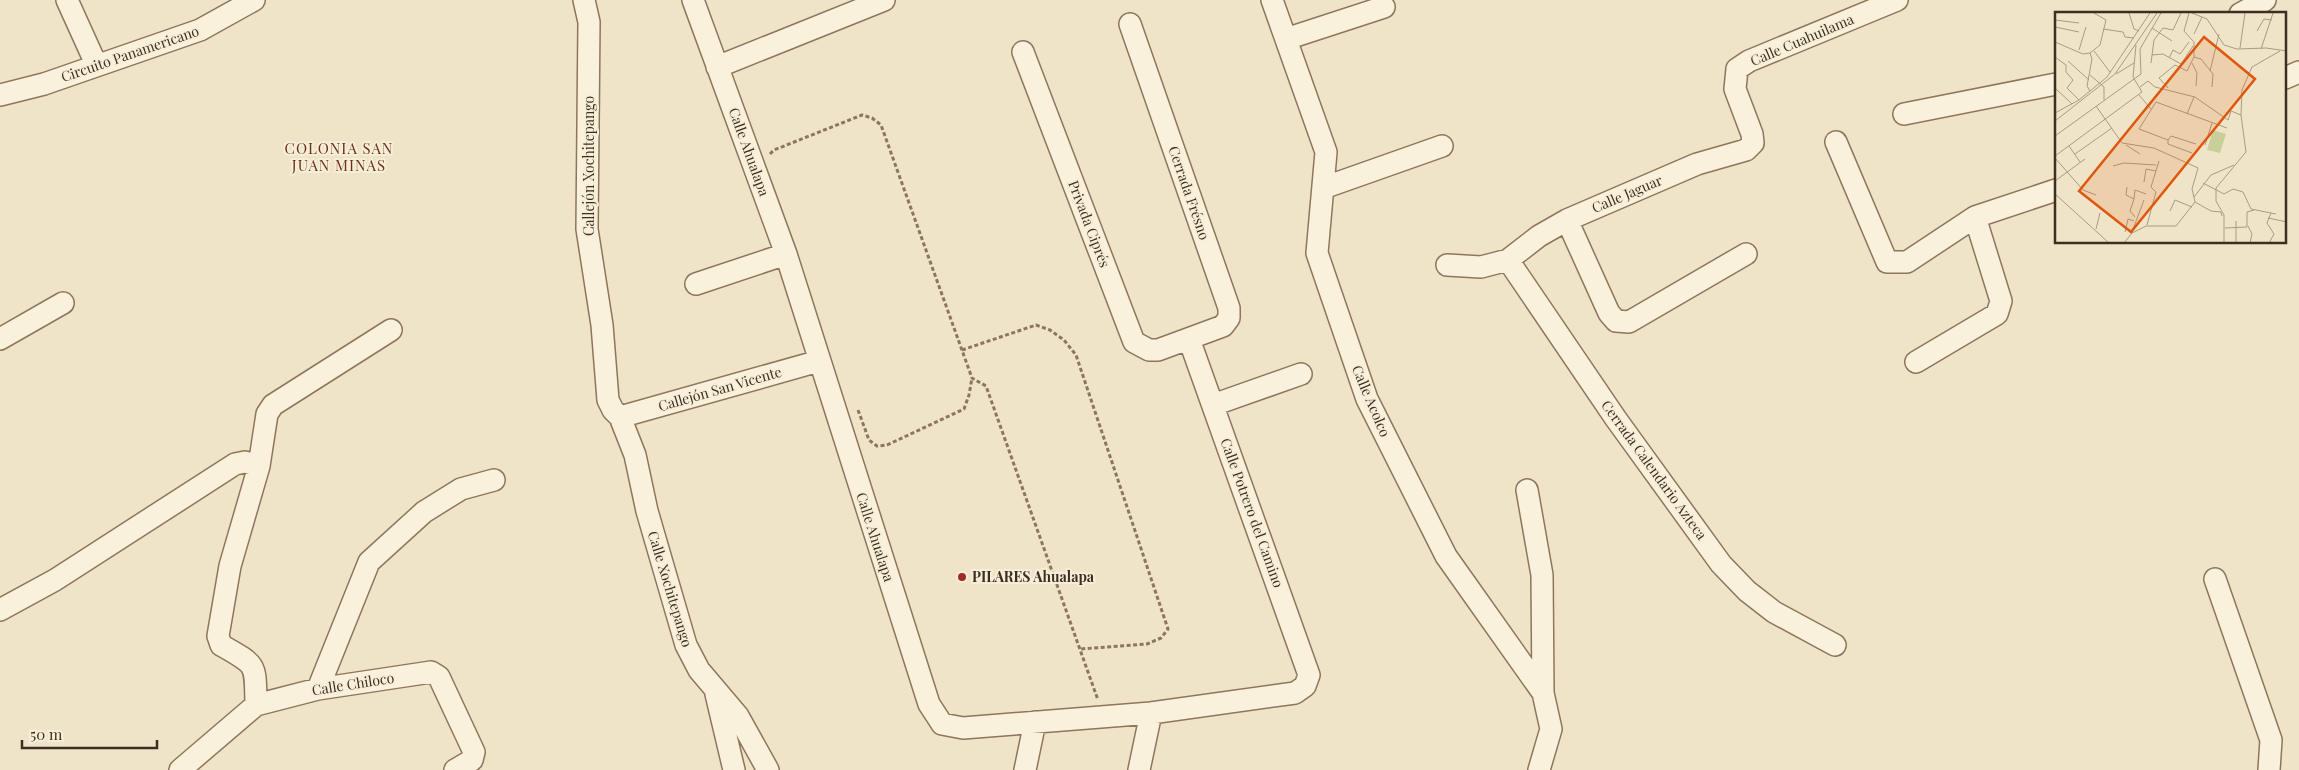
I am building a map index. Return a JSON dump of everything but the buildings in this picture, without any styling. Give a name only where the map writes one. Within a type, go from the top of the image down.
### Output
[{"type":"street","points":[[67,0],[96,64]]},
{"type":"street","name":"Circuito Panamericano","points":[[0,95],[44,84],[96,64],[200,30],[254,0]]},
{"type":"street","name":"Callejón Xochitepango","points":[[584,0],[590,22],[587,228],[602,325],[608,400],[613,410],[620,417]]},
{"type":"street","name":"Calle Ahualapa","points":[[692,0],[786,254],[929,704],[942,724],[963,728],[1151,713],[1295,693],[1305,686]]},
{"type":"street","points":[[717,66],[884,0]]},
{"type":"street","name":"Calle Acolco","points":[[1272,0],[1326,152],[1317,253],[1367,400],[1446,556],[1542,692],[1551,729],[1539,770]]},
{"type":"street","name":"Calle Cuahuilama","points":[[1753,143],[1752,134],[1735,90],[1737,70],[1750,61],[1896,0]]},
{"type":"street","points":[[2244,12],[2265,0]]},
{"type":"street","points":[[1286,39],[1384,7]]},
{"type":"street","name":"Cerrada Frésno","points":[[1130,24],[1229,308],[1229,318],[1224,326],[1189,339]]},
{"type":"street","name":"Privada Ciprés","points":[[1023,52],[1134,342],[1149,350],[1158,350],[1189,339]]},
{"type":"street","points":[[2286,78],[2299,72]]},
{"type":"street","points":[[1904,114],[2055,84]]},
{"type":"street","points":[[1836,142],[1887,262],[1907,262],[1975,217],[2055,190]]},
{"type":"street","name":"Calle Jaguar","points":[[1508,260],[1539,236],[1567,220],[1697,164],[1746,150],[1753,143]]},
{"type":"street","points":[[1323,188],[1442,146]]},
{"type":"street","points":[[1916,362],[1997,314],[2001,301],[1975,217]]},
{"type":"street","points":[[1567,220],[1609,313],[1616,321],[1629,322],[1746,254]]},
{"type":"street","points":[[696,284],[786,254]]},
{"type":"street","points":[[1447,265],[1481,267],[1508,260]]},
{"type":"street","name":"Cerrada Calendario Azteca","points":[[1508,260],[1616,419],[1721,564],[1748,591],[1774,612],[1834,644]]},
{"type":"street","points":[[0,339],[63,303]]},
{"type":"street","points":[[256,706],[254,670],[250,662],[221,644],[218,636],[230,566],[259,466],[267,414],[273,405],[391,330]]},
{"type":"street","name":"Calle Potrero del Camino","points":[[1189,339],[1309,675],[1305,686]]},
{"type":"street","name":"Callejón San Vicente","points":[[620,417],[819,361]]},
{"type":"street","points":[[1213,404],[1301,374]]},
{"type":"street","name":"Calle Xochitepango","points":[[620,417],[635,455],[647,511],[686,645],[699,670],[738,716],[768,770]]},
{"type":"street","points":[[0,610],[55,580],[235,464],[245,462],[259,466]]},
{"type":"street","points":[[318,689],[369,562],[424,512],[460,489],[494,480]]},
{"type":"street","points":[[1526,490],[1542,576],[1542,692]]},
{"type":"street","points":[[2215,579],[2271,740],[2269,770]]},
{"type":"street","name":"Calle Chiloco","points":[[180,770],[256,706],[318,689],[431,672],[439,677],[474,752],[472,760],[455,770]]},
{"type":"street","points":[[716,692],[734,770]]},
{"type":"street","points":[[1139,770],[1151,713]]},
{"type":"street","points":[[1025,770],[1035,722]]},
{"type":"path","points":[[767,158],[774,150],[862,115],[872,118],[881,125],[972,378],[964,409],[887,445],[877,446],[869,440],[855,403]]},
{"type":"path","points":[[962,350],[1036,325],[1050,330],[1064,340],[1076,355],[1168,629],[1161,638],[1147,644],[1080,649]]},
{"type":"path","points":[[972,378],[986,386],[1104,717]]},
{"type":"place","name":"PILARES Ahualapa","points":[[962,577]]},
{"type":"district","name":"COLONIA SAN JUAN MINAS","points":[[339,158]]}]
